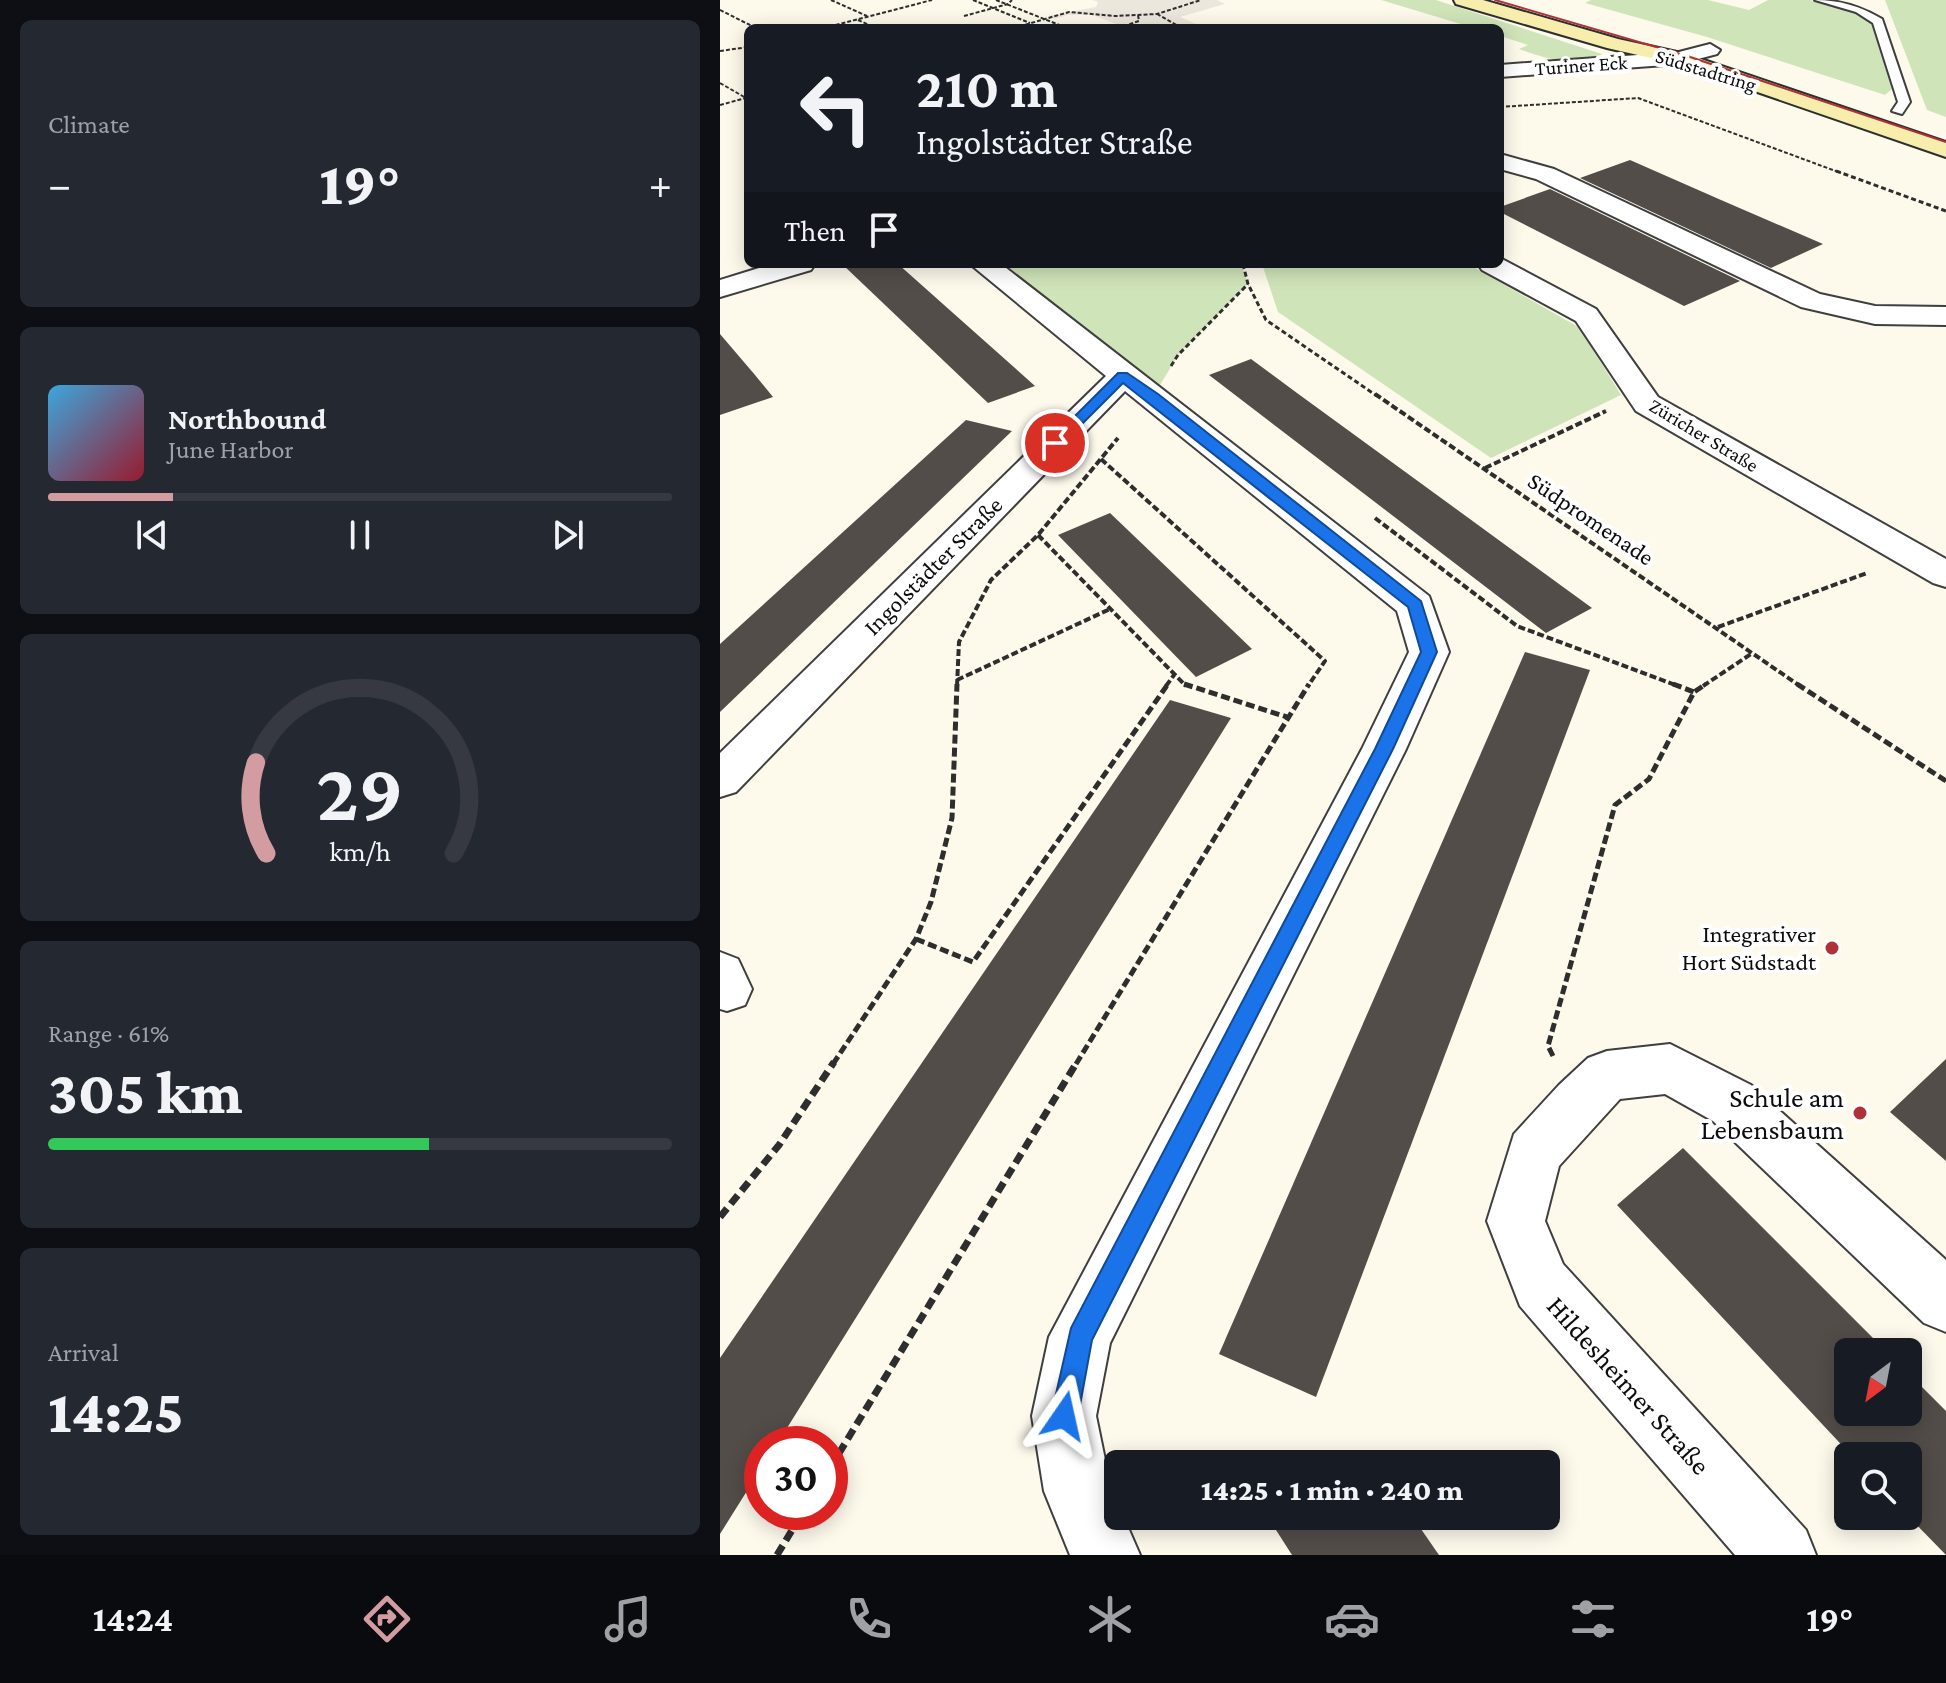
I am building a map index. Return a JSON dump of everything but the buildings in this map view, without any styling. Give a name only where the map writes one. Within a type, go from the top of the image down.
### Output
[{"type":"street","name":"Südstadtring","points":[[1463,0],[1614,44],[1679,58],[1946,150]]},
{"type":"street","name":"Südstadtring","points":[[1656,32],[1922,119]]},
{"type":"street","name":"Turiner Eck","points":[[1504,71],[1679,58],[1710,50]]},
{"type":"street","points":[[1504,162],[1545,174],[1811,301],[1875,315],[1946,316]]},
{"type":"street","points":[[720,289],[788,268]]},
{"type":"street","points":[[989,268],[1415,605],[1429,652],[1384,749],[1080,1337],[1064,1416],[1078,1491],[1105,1555]]},
{"type":"street","name":"Züricher Straße","points":[[1499,268],[1586,315],[1647,404],[1946,575]]},
{"type":"street","name":"Ingolstädter Straße","points":[[720,780],[1138,386]]},
{"type":"street","name":"Hildesheimer Straße","points":[[1781,1555],[1541,1285],[1516,1221],[1534,1153],[1578,1103],[1607,1076],[1670,1069],[1732,1103],[1946,1301]]},
{"type":"lane","points":[[1820,0],[1868,13],[1878,21],[1904,102],[1898,111]]},
{"type":"path","points":[[831,0],[868,17]]},
{"type":"path","points":[[839,24],[932,0]]},
{"type":"path","points":[[973,0],[1031,23]]},
{"type":"path","points":[[996,0],[1057,24]]},
{"type":"path","points":[[964,16],[1008,4],[1012,0]]},
{"type":"path","points":[[1028,24],[1069,12],[1157,14],[1201,0]]},
{"type":"path","points":[[721,12],[747,24]]},
{"type":"path","points":[[1157,14],[1175,24]]},
{"type":"path","points":[[1130,24],[1139,21],[1138,15]]},
{"type":"path","points":[[857,19],[868,24]]},
{"type":"path","points":[[720,51],[744,48]]},
{"type":"path","points":[[720,83],[744,96]]},
{"type":"path","points":[[1504,107],[1638,98],[1946,211]]},
{"type":"path","points":[[720,99],[727,103]]},
{"type":"path","points":[[720,105],[744,99]]},
{"type":"path","name":"Südpromenade","points":[[1244,268],[1248,284],[1266,320],[1718,627],[1751,654],[1946,781]]},
{"type":"path","points":[[720,1217],[779,1145],[916,939],[931,902],[952,818],[959,642],[991,580],[1038,535],[1101,459],[1138,386],[1178,355],[1248,284]]},
{"type":"path","points":[[1484,469],[1640,395]]},
{"type":"path","points":[[848,1438],[1287,717],[1325,661],[1101,459]]},
{"type":"path","points":[[1369,514],[1517,626],[1694,692]]},
{"type":"path","points":[[1038,535],[1186,686],[1287,717]]},
{"type":"path","points":[[1718,627],[1913,556]]},
{"type":"path","points":[[957,680],[1110,609]]},
{"type":"path","points":[[1578,1103],[1548,1046],[1615,805],[1649,779],[1694,692],[1751,654]]},
{"type":"path","points":[[916,939],[973,962],[1174,675]]},
{"type":"path","points":[[777,1555],[792,1530]]},
{"type":"green space","points":[[1381,0],[1436,0],[1602,54],[1583,62],[1550,59],[1519,49],[1528,45],[1504,37],[1504,24],[1461,24]]},
{"type":"green space","points":[[1591,0],[1708,0],[1749,10],[1768,0],[1810,0],[1837,7],[1871,21],[1892,89],[1885,95],[1707,37],[1585,3]]},
{"type":"green space","points":[[1885,0],[1946,0],[1946,117],[1927,110]]},
{"type":"green space","points":[[989,268],[1243,268],[1248,284],[1178,355],[1153,397]]},
{"type":"green space","points":[[1263,268],[1475,268],[1580,328],[1621,395],[1491,458],[1278,312]]},
{"type":"shaded area","points":[[1093,0],[1217,0],[1225,4],[1180,17],[1197,24],[1116,24],[1093,15],[1068,15],[1054,19],[1049,16],[1096,7],[1098,2]]},
{"type":"tram line","points":[[1495,0],[1687,56],[1946,142]]},
{"type":"place","name":"Integrativer Hort Südstadt","points":[[1832,948]]},
{"type":"place","name":"Schule am Lebensbaum","points":[[1860,1113]]},
{"type":"route","points":[[1055,443],[1123,376],[1415,605],[1429,652],[1384,749],[1080,1337],[1064,1416]]}]
